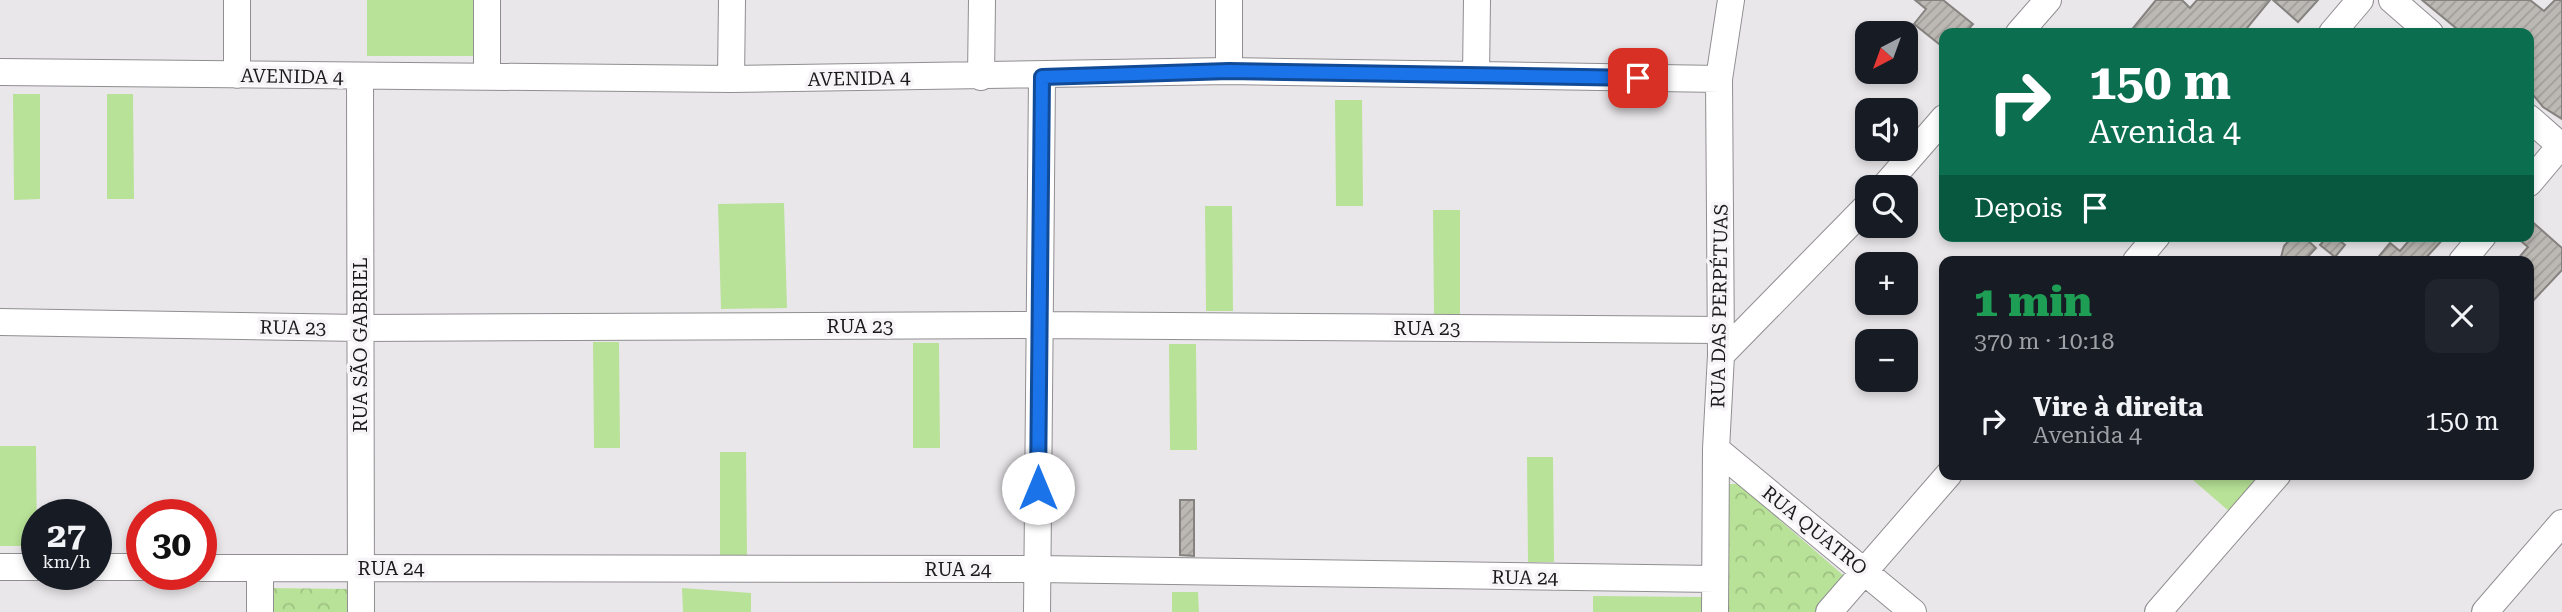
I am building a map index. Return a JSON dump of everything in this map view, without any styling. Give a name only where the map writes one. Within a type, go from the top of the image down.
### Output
[{"type":"street","points":[[237,0],[237,75]]},
{"type":"street","points":[[487,0],[487,75]]},
{"type":"street","points":[[731,79],[732,0]]},
{"type":"street","points":[[981,77],[982,0]]},
{"type":"street","points":[[1229,0],[1229,71]]},
{"type":"street","points":[[1476,75],[1477,0]]},
{"type":"street","name":"RUA DAS PERPÉTUAS","points":[[1715,612],[1716,449],[1721,342],[1719,79],[1731,0]]},
{"type":"street","points":[[2023,28],[2048,0]]},
{"type":"street","points":[[2336,28],[2360,0]]},
{"type":"street","points":[[2392,0],[2424,28]]},
{"type":"street","name":"AVENIDA 4","points":[[0,72],[731,79],[1042,77],[1229,71],[1719,79]]},
{"type":"street","name":"RUA SÃO GABRIEL","points":[[360,77],[361,612]]},
{"type":"street","points":[[1037,612],[1042,77]]},
{"type":"street","points":[[2534,122],[2562,145],[2534,177]]},
{"type":"street","points":[[1894,175],[1939,124]]},
{"type":"street","points":[[1721,342],[1855,217]]},
{"type":"street","points":[[2140,256],[2152,242]]},
{"type":"street","points":[[2466,256],[2478,242]]},
{"type":"street","name":"RUA 23","points":[[0,322],[360,328],[1038,325],[1721,342]]},
{"type":"street","name":"RUA QUATRO","points":[[1716,449],[1913,612]]},
{"type":"street","points":[[1829,612],[1944,480]]},
{"type":"street","points":[[2158,612],[2273,480]]},
{"type":"street","points":[[2485,612],[2562,523]]},
{"type":"street","points":[[0,567],[21,567]]},
{"type":"street","name":"RUA 24","points":[[217,568],[1038,569],[1715,579]]},
{"type":"street","points":[[260,568],[260,612]]},
{"type":"green space","points":[[367,0],[473,0],[473,56],[367,56]]},
{"type":"green space","points":[[13,94],[40,94],[40,199],[14,200]]},
{"type":"green space","points":[[107,94],[133,94],[134,199],[107,199]]},
{"type":"green space","points":[[1335,100],[1362,100],[1363,206],[1336,206]]},
{"type":"green space","points":[[784,203],[787,308],[721,309],[718,204]]},
{"type":"green space","points":[[1205,206],[1232,206],[1233,311],[1206,311]]},
{"type":"green space","points":[[1433,210],[1460,210],[1460,315],[1434,315]]},
{"type":"green space","points":[[593,342],[619,342],[620,448],[594,448]]},
{"type":"green space","points":[[913,343],[939,343],[940,448],[913,448]]},
{"type":"green space","points":[[1169,344],[1196,344],[1197,450],[1170,450]]},
{"type":"green space","points":[[0,446],[36,446],[37,499],[21,499],[21,546],[0,546]]},
{"type":"green space","points":[[720,452],[746,452],[747,557],[720,557]]},
{"type":"green space","points":[[1527,457],[1553,457],[1554,562],[1528,562]]},
{"type":"green space","points":[[2193,480],[2258,480],[2230,512]]},
{"type":"green space","points":[[1726,484],[1738,484],[1850,581],[1821,612],[1728,612]]},
{"type":"green space","points":[[269,588],[350,589],[349,612],[269,612]]},
{"type":"green space","points":[[682,588],[751,593],[751,612],[683,612]]},
{"type":"green space","points":[[1172,592],[1198,592],[1199,612],[1172,612]]},
{"type":"green space","points":[[1593,596],[1703,597],[1703,612],[1593,612]]},
{"type":"building","points":[[1915,0],[1943,0],[1973,24],[1969,28],[1939,28],[1939,44],[1918,27],[1916,21],[1926,9]]},
{"type":"building","points":[[2156,0],[2182,0],[2190,8],[2197,0],[2270,0],[2247,28],[2133,28]]},
{"type":"building","points":[[2273,0],[2318,0],[2298,22]]},
{"type":"building","points":[[2422,0],[2530,0],[2544,11],[2555,0],[2562,0],[2562,119],[2543,107],[2534,96],[2534,28],[2456,28]]},
{"type":"building","points":[[2534,223],[2562,248],[2562,270],[2534,300],[2534,256],[2520,256],[2528,247],[2522,242],[2534,242]]},
{"type":"building","points":[[2288,242],[2310,242],[2316,248],[2309,256],[2281,256]]},
{"type":"building","points":[[2323,242],[2341,242],[2345,245],[2334,256],[2320,245]]},
{"type":"building","points":[[2408,242],[2440,242],[2428,256],[2379,256],[2390,243],[2400,251]]},
{"type":"building","points":[[1180,500],[1194,500],[1194,556],[1180,555]]},
{"type":"route","points":[[1038,488],[1042,77],[1229,71],[1638,78]]}]
